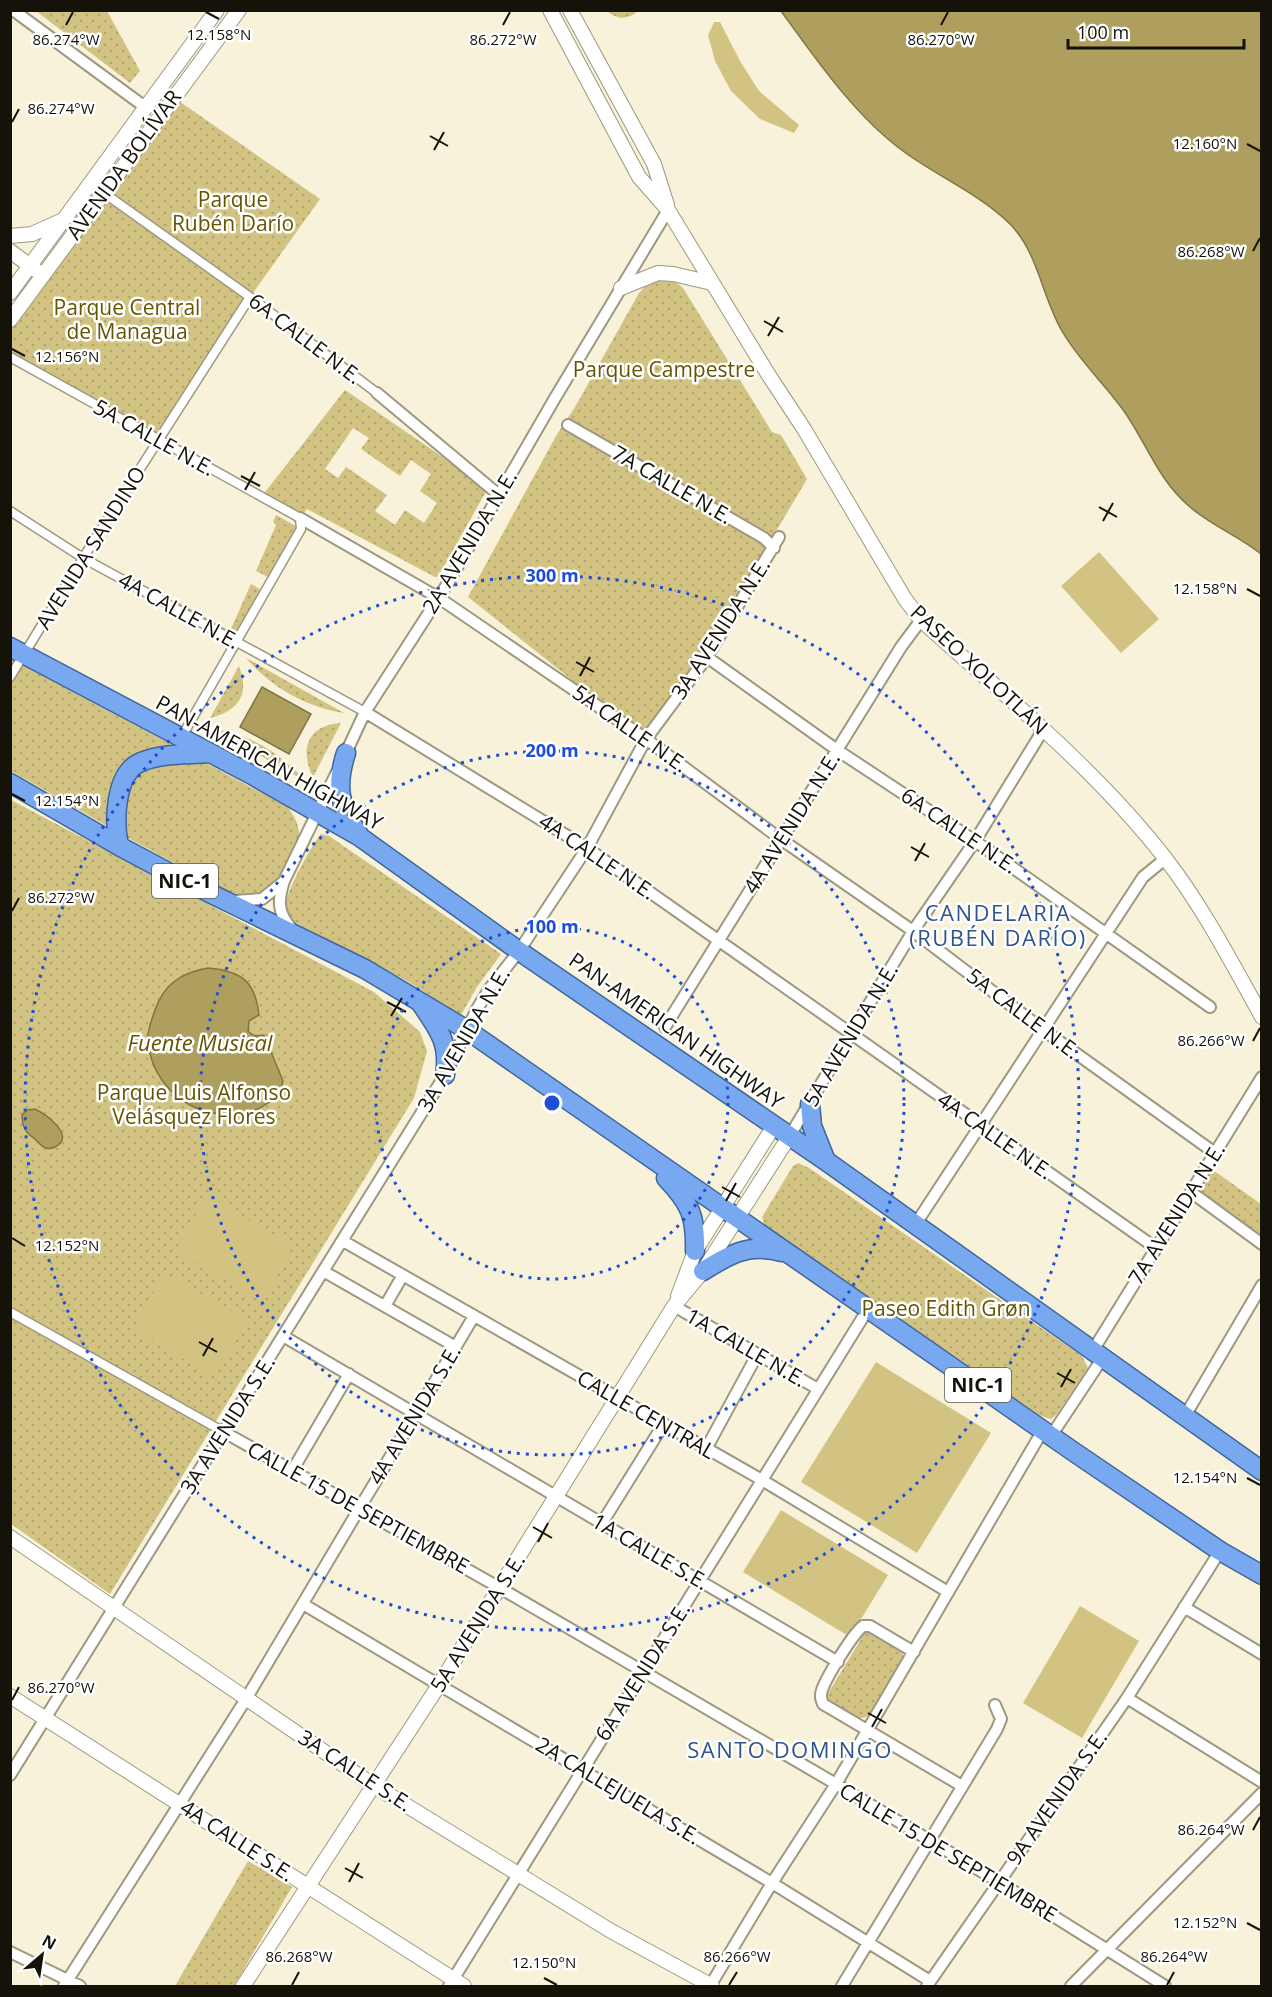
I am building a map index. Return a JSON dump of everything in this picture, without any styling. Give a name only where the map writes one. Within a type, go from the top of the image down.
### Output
[{"type":"highway","name":"PAN-AMERICAN HIGHWAY","points":[[10,647],[210,753],[360,837],[519,951],[826,1161],[1262,1471]]},
{"type":"highway","points":[[119,846],[115,815],[122,785],[133,767],[144,760],[160,757],[210,753]]},
{"type":"highway","points":[[346,753],[342,765],[340,796],[343,810],[360,837]]},
{"type":"highway","name":"NIC-1","points":[[10,783],[119,846],[365,969],[467,1030],[1047,1433],[1220,1551],[1262,1575]]},
{"type":"highway","points":[[417,999],[445,1044],[448,1060],[445,1075]]},
{"type":"highway","points":[[810,1104],[812,1126],[826,1161]]},
{"type":"highway","points":[[635,1147],[680,1192],[689,1205],[694,1222],[695,1251]]},
{"type":"highway","points":[[703,1271],[732,1254],[747,1249],[766,1248],[794,1257]]},
{"type":"street","points":[[13,10],[145,107]]},
{"type":"street","name":"AVENIDA BOLÍVAR","points":[[10,293],[217,10]]},
{"type":"street","name":"AVENIDA BOLÍVAR","points":[[10,320],[239,10]]},
{"type":"street","name":"PASEO XOLOTLÁN","points":[[550,10],[639,177],[668,210],[804,429],[904,599],[921,620],[1111,795],[1165,859],[1207,920],[1262,1017]]},
{"type":"street","name":"PASEO XOLOTLÁN","points":[[570,10],[654,164],[668,210]]},
{"type":"street","name":"6A CALLE N.E.","points":[[104,193],[250,297],[377,393],[499,495]]},
{"type":"street","name":"2A AVENIDA N.E.","points":[[300,937],[283,919],[280,912],[279,895],[365,712],[439,598],[668,210]]},
{"type":"street","points":[[10,236],[32,234],[65,219]]},
{"type":"street","points":[[10,252],[43,276]]},
{"type":"street","points":[[621,288],[658,273],[712,283]]},
{"type":"street","name":"AVENIDA SANDINO","points":[[10,677],[83,558],[250,297]]},
{"type":"street","name":"5A CALLE N.E.","points":[[10,357],[439,598],[646,738],[782,840],[913,931],[1042,1029],[1215,1153]]},
{"type":"street","name":"7A CALLE N.E.","points":[[568,425],[764,538],[774,548]]},
{"type":"street","name":"4A CALLE N.E.","points":[[10,510],[83,558],[365,712],[587,848],[1156,1248]]},
{"type":"street","points":[[181,738],[301,529],[300,518]]},
{"type":"street","name":"3A AVENIDA N.E.","points":[[343,1241],[445,1075],[489,988],[519,951],[587,848],[646,738],[707,657],[780,537]]},
{"type":"street","name":"4A AVENIDA N.E.","points":[[665,1027],[901,647],[921,620]]},
{"type":"street","name":"6A CALLE N.E.","points":[[707,657],[837,750],[975,841],[1106,932],[1210,1007]]},
{"type":"street","name":"5A AVENIDA N.E.","points":[[674,1306],[695,1251],[723,1207],[781,1131],[810,1104],[913,931],[975,841],[1042,730]]},
{"type":"street","points":[[915,1225],[1143,877],[1165,859]]},
{"type":"street","name":"2A AVENIDA N.E.","points":[[225,900],[262,899],[284,881]]},
{"type":"street","name":"7A AVENIDA N.E.","points":[[711,1986],[772,1883],[836,1784],[948,1592],[1097,1355],[1156,1248],[1262,1077]]},
{"type":"street","name":"5A AVENIDA N.E.","points":[[618,1399],[674,1306],[703,1271],[738,1218],[781,1131]]},
{"type":"street","points":[[1191,1192],[1262,1244]]},
{"type":"street","name":"3A AVENIDA S.E.","points":[[114,1609],[343,1241]]},
{"type":"street","name":"CALLE CENTRAL","points":[[343,1241],[762,1480],[948,1592]]},
{"type":"street","points":[[323,1271],[456,1347]]},
{"type":"street","points":[[385,1306],[403,1275]]},
{"type":"street","points":[[1185,1416],[1262,1285]]},
{"type":"street","name":"1A CALLE N.E.","points":[[674,1306],[818,1389]]},
{"type":"street","name":"6A AVENIDA S.E.","points":[[455,1984],[518,1874],[868,1309]]},
{"type":"street","name":"CALLE 15 DE SEPTIEMBRE","points":[[10,1312],[500,1588],[836,1784],[1165,1986]]},
{"type":"street","name":"4A AVENIDA S.E.","points":[[246,1699],[474,1316]]},
{"type":"street","name":"1A CALLE S.E.","points":[[284,1336],[838,1662]]},
{"type":"street","points":[[706,1449],[757,1354]]},
{"type":"street","points":[[292,1471],[349,1374]]},
{"type":"street","name":"5A AVENIDA S.E.","points":[[373,1785],[439,1685],[618,1399]]},
{"type":"street","points":[[602,1523],[663,1425]]},
{"type":"street","name":"3A CALLE S.E.","points":[[10,1537],[373,1785],[611,1931],[711,1986]]},
{"type":"street","points":[[10,1543],[31,1551]]},
{"type":"street","name":"9A AVENIDA S.E.","points":[[929,1984],[1126,1698],[1220,1551]]},
{"type":"street","name":"2A CALLEJUELA S.E.","points":[[303,1604],[772,1883],[869,1943],[929,1984]]},
{"type":"street","points":[[1184,1607],[1262,1654]]},
{"type":"street","points":[[10,1775],[114,1609]]},
{"type":"street","points":[[914,1652],[870,1626],[864,1626],[838,1662],[822,1689],[820,1697],[823,1704],[962,1786]]},
{"type":"street","name":"4A CALLE S.E.","points":[[10,1696],[308,1886],[455,1984]]},
{"type":"street","points":[[1126,1698],[1262,1782]]},
{"type":"street","points":[[66,1983],[246,1699]]},
{"type":"street","points":[[842,1986],[997,1729],[1001,1719],[995,1706]]},
{"type":"street","points":[[243,1986],[373,1785]]},
{"type":"street","points":[[1071,1986],[1262,1793]]},
{"type":"street","points":[[10,1952],[66,1983],[80,1986]]},
{"type":"green space","points":[[36,11],[107,11],[140,71],[130,83]]},
{"type":"green space","points":[[607,11],[638,11],[622,18]]},
{"type":"green space","points":[[714,22],[720,22],[759,91],[799,125],[794,133],[760,119],[731,91],[715,61],[708,35]]},
{"type":"green space","name":"Parque Central de Managua","points":[[173,97],[320,199],[250,297],[158,441],[11,357],[10,320]]},
{"type":"green space","name":"Parque Campestre","points":[[660,278],[673,280],[683,288],[772,432],[781,435],[807,479],[756,565],[646,739],[468,597],[556,436],[575,407],[639,293],[649,282]]},
{"type":"green space","points":[[345,390],[488,488],[438,577],[307,509],[300,518],[262,496]],"holes":[[[353,428],[369,438],[361,449],[400,476],[411,460],[431,474],[420,491],[437,503],[424,523],[405,510],[395,525],[375,511],[387,495],[346,467],[338,478],[325,469]]]},
{"type":"green space","points":[[276,515],[301,529],[272,579],[256,571],[276,525],[273,522]]},
{"type":"green space","points":[[1099,552],[1159,619],[1121,653],[1061,586]]},
{"type":"green space","points":[[251,584],[265,592],[236,643],[175,609],[178,602],[230,631]]},
{"type":"green space","points":[[246,658],[344,713],[316,706],[290,694],[267,678]]},
{"type":"green space","points":[[11,659],[288,807],[299,832],[298,841],[291,862],[278,880],[270,887],[252,895],[220,888],[11,771]]},
{"type":"green space","points":[[239,666],[243,685],[240,700],[228,711],[210,718]]},
{"type":"green space","points":[[341,723],[313,777],[307,757],[309,740],[321,728]]},
{"type":"green space","points":[[213,729],[240,735],[264,747],[276,754],[307,782]]},
{"type":"green space","name":"Parque Luis Alfonso Velásquez Flores","points":[[11,800],[374,992],[420,1032],[427,1051],[414,1098],[110,1594],[11,1524]]},
{"type":"green space","points":[[321,834],[329,836],[501,954],[477,987],[461,1015],[407,981],[294,922],[287,913],[287,899],[294,880]]},
{"type":"green space","name":"Paseo Edith Grøn","points":[[798,1163],[809,1168],[1082,1356],[1088,1368],[1056,1415],[1051,1419],[1038,1415],[949,1352],[936,1350],[766,1229],[762,1217],[793,1166]]},
{"type":"green space","points":[[1213,1170],[1261,1204],[1261,1235],[1199,1190]]},
{"type":"green space","points":[[207,1194],[293,1246],[263,1302],[175,1252]]},
{"type":"green space","points":[[164,1273],[248,1320],[215,1377],[133,1330]]},
{"type":"green space","points":[[876,1362],[991,1433],[917,1553],[801,1482]]},
{"type":"green space","points":[[781,1510],[888,1575],[850,1637],[743,1572]]},
{"type":"green space","points":[[1080,1606],[1139,1641],[1082,1738],[1023,1703]]},
{"type":"green space","points":[[866,1631],[900,1650],[904,1656],[871,1714],[861,1718],[851,1716],[831,1703],[827,1695]]},
{"type":"green space","points":[[248,1861],[292,1887],[234,1986],[175,1986]]},
{"type":"water","points":[[781,11],[1261,11],[1261,554],[1198,514],[1170,486],[1126,414],[1076,353],[1062,331],[1028,249],[1011,225],[986,204],[916,160],[885,137],[837,86]]},
{"type":"water","points":[[262,687],[311,714],[289,754],[240,727]]},
{"type":"water","name":"Fuente Musical","points":[[208,968],[238,975],[250,986],[259,1015],[249,1021],[248,1031],[254,1036],[264,1035],[283,1081],[275,1098],[252,1111],[225,1114],[196,1108],[171,1091],[154,1066],[148,1037],[149,1027],[163,993],[182,977]]},
{"type":"water","points":[[35,1109],[52,1120],[61,1131],[63,1137],[55,1147],[43,1147],[25,1129],[22,1115],[27,1110]]},
{"type":"district","name":"CANDELARIA (RUBÉN DARÍO)","points":[[998,926]]},
{"type":"district","name":"SANTO DOMINGO","points":[[790,1750]]},
{"type":"park label","name":"Parque Rubén Darío","points":[[233,212]]}]
